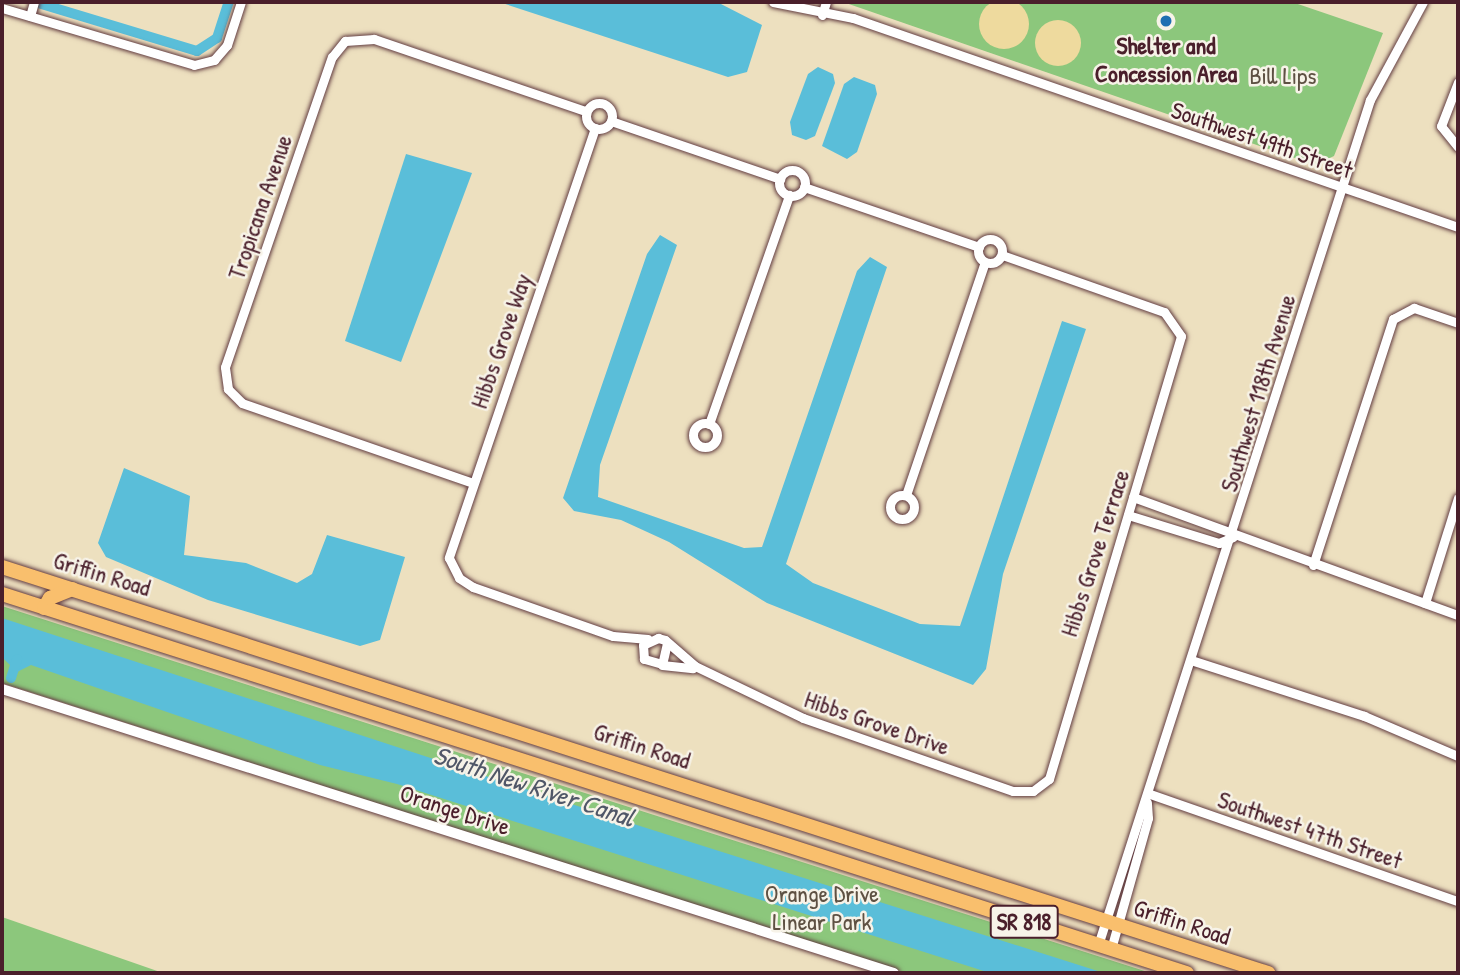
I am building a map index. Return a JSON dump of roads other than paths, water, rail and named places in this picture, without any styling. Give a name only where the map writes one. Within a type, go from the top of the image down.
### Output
[{"type":"main road","name":"Griffin Road","points":[[2,567],[1268,973]]},
{"type":"main road","points":[[8,596],[35,577]]},
{"type":"main road","points":[[44,608],[72,589]]},
{"type":"main road","name":"Griffin Road","points":[[8,596],[1187,973]]},
{"type":"street","points":[[30,16],[34,2]]},
{"type":"street","points":[[2,8],[194,65],[214,60],[227,45],[241,2]]},
{"type":"street","name":"Southwest 49th Street","points":[[773,2],[822,15],[853,18],[1458,227]]},
{"type":"street","points":[[822,15],[827,2]]},
{"type":"street","name":"Southwest 118th Avenue","points":[[1104,947],[1148,798],[1378,81],[1423,2]]},
{"type":"street","name":"Tropicana Avenue","points":[[473,483],[242,403],[228,389],[225,367],[332,57],[345,41],[374,38],[586,111]]},
{"type":"street","points":[[1458,82],[1441,119],[1443,134],[1458,147]]},
{"type":"street","points":[[611,121],[606,104],[586,111],[595,128],[611,121],[780,179],[789,195]]},
{"type":"street","name":"Hibbs Grove Way","points":[[595,128],[450,551],[452,567],[473,587],[612,636]]},
{"type":"street","points":[[780,179],[796,171],[804,187],[979,247],[993,239],[1002,255],[985,262]]},
{"type":"street","points":[[709,424],[789,195],[804,187]]},
{"type":"street","points":[[905,495],[985,262],[979,247]]},
{"type":"street","name":"Hibbs Grove Terrace","points":[[1002,255],[1164,312],[1177,324],[1179,349],[1066,730],[1051,775],[1038,789]]},
{"type":"street","points":[[1313,565],[1389,328],[1402,310],[1458,323]]},
{"type":"street","points":[[1133,497],[1225,526],[1233,537],[1458,615]]},
{"type":"street","points":[[1425,603],[1458,498]]},
{"type":"street","points":[[1128,515],[1219,543],[1233,537]]},
{"type":"street","points":[[612,636],[651,638],[667,643],[669,656],[659,665],[644,659],[612,636]]},
{"type":"street","points":[[644,659],[643,645],[651,638]]},
{"type":"street","name":"Hibbs Grove Drive","points":[[667,643],[708,673],[803,718],[1013,791],[1038,789]]},
{"type":"street","points":[[1194,661],[1364,716],[1458,757]]},
{"type":"street","name":"Hibbs Grove Drive","points":[[659,665],[708,673]]},
{"type":"street","name":"Orange Drive","points":[[2,689],[894,973]]},
{"type":"street","name":"Southwest 47th Street","points":[[1148,798],[1458,901]]},
{"type":"water","points":[[499,2],[717,2],[762,25],[747,72],[728,77]]},
{"type":"water","points":[[818,67],[833,74],[835,83],[815,136],[806,140],[792,135],[790,122],[808,74]]},
{"type":"water","points":[[854,77],[875,85],[877,94],[857,152],[847,159],[822,146],[844,84]]},
{"type":"water","points":[[406,154],[472,173],[401,362],[345,341]]},
{"type":"water","points":[[660,235],[677,245],[600,465],[598,497],[744,548],[762,547],[857,271],[870,257],[887,267],[786,564],[813,583],[920,624],[960,626],[1062,321],[1086,329],[1003,574],[986,669],[973,685],[767,603],[669,542],[621,520],[574,511],[563,498],[647,254]]},
{"type":"water","points":[[124,468],[190,496],[184,555],[246,563],[297,583],[312,574],[327,535],[405,557],[380,640],[360,646],[208,600],[106,557],[98,543]]},
{"type":"water","points":[[2,618],[599,813],[1104,973],[990,973],[397,784],[320,765],[31,665],[17,672],[2,657]]},
{"type":"waterway","points":[[38,3],[197,51],[217,38],[229,2]]},
{"type":"waterway","points":[[11,678],[17,659]]},
{"type":"place","name":"Shelter and Concession Area","points":[[1166,21]]},
{"type":"park label","name":"Bill Lips","points":[[1283,76]]},
{"type":"park label","name":"Orange Drive Linear Park","points":[[822,908]]},
{"type":"water label","name":"South New River Canal","points":[[534,786]]}]
